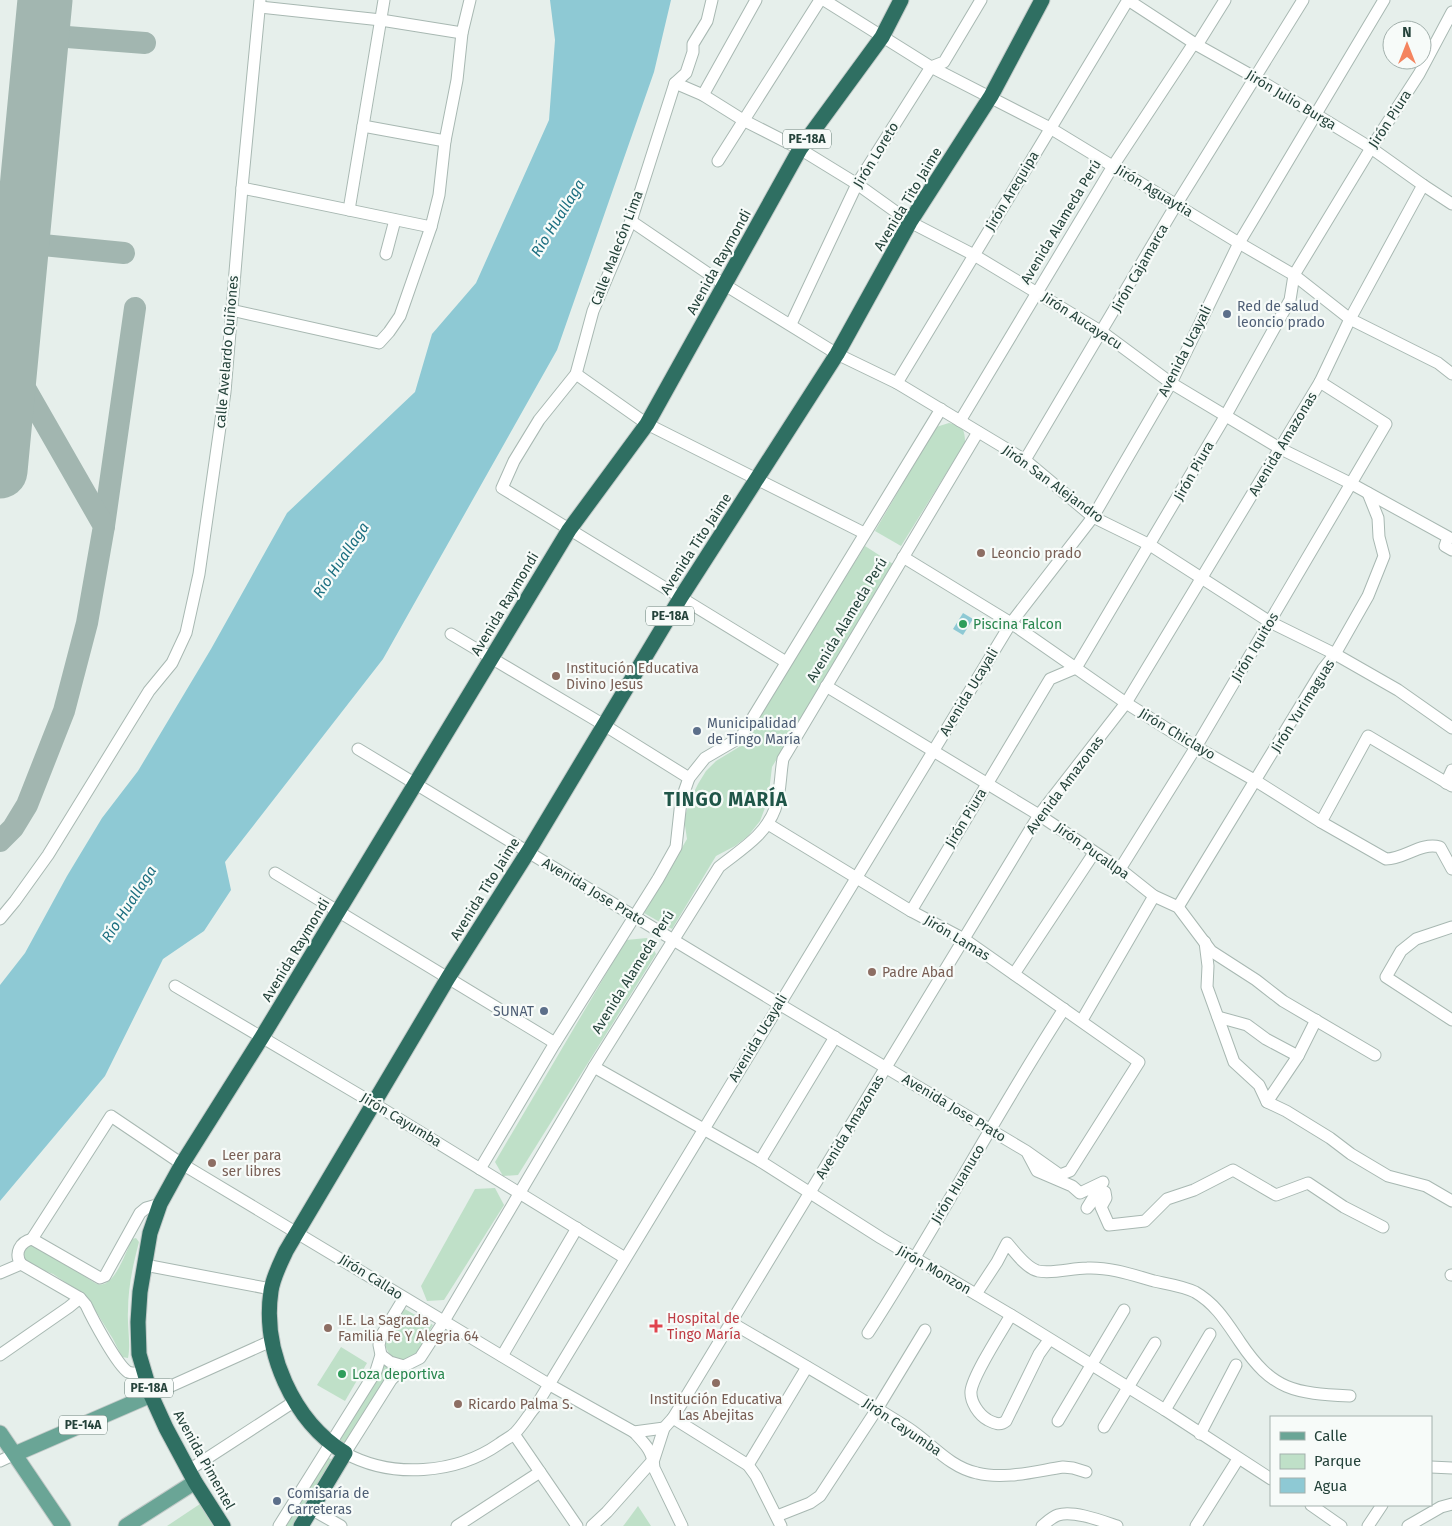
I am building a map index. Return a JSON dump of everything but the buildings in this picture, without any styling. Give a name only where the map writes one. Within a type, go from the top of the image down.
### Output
[{"type":"highway","name":"Avenida Raymondi","points":[[150,1233],[160,1204],[182,1164],[262,1037],[569,530],[647,424],[800,149],[882,37],[901,0]]},
{"type":"highway","name":"Avenida Tito Jaime","points":[[298,1232],[448,978],[528,852],[681,597],[837,354],[910,222],[991,96],[1042,0]]},
{"type":"highway","name":"PE-18A","points":[[298,1232],[283,1258],[271,1289],[269,1317],[271,1341],[286,1385],[295,1401],[314,1428],[331,1445],[346,1453]]},
{"type":"highway","name":"Avenida Pimentel","points":[[150,1233],[140,1292],[138,1322],[139,1354],[151,1395],[170,1435],[192,1476],[223,1526]]},
{"type":"highway","name":"Avenida Alameda Perú","points":[[300,1526],[346,1453]]},
{"type":"main road","name":"PE-14A","points":[[15,1454],[151,1395]]},
{"type":"main road","points":[[0,1433],[64,1526]]},
{"type":"main road","points":[[126,1526],[192,1476]]},
{"type":"street","points":[[349,210],[384,0]]},
{"type":"street","points":[[231,310],[379,343],[389,332],[400,316],[440,195],[445,141],[457,80],[462,33],[470,0]]},
{"type":"street","name":"Calle Malecón Lima","points":[[569,530],[502,488],[514,461],[539,420],[576,374],[592,311],[631,221],[675,83],[686,73],[693,52],[693,44],[707,21],[712,0]]},
{"type":"street","points":[[702,95],[756,0]]},
{"type":"street","points":[[718,160],[820,0]]},
{"type":"street","name":"Jirón Aguaytia","points":[[824,0],[931,67],[991,96],[1050,128],[1294,275],[1350,319],[1438,363],[1452,374]]},
{"type":"street","name":"Jirón Loreto","points":[[791,324],[857,184],[931,67],[944,62],[981,0]]},
{"type":"street","name":"Jirón Julio Burga","points":[[1128,0],[1195,43],[1371,148],[1452,204]]},
{"type":"street","name":"Jirón Arequipa","points":[[897,383],[1128,0]]},
{"type":"street","name":"Avenida Alameda Perú","points":[[1195,43],[1217,0]]},
{"type":"street","name":"Avenida Alameda Perú","points":[[960,421],[1113,166],[1224,0]]},
{"type":"street","name":"Jirón Cajamarca","points":[[1025,460],[1176,205],[1303,0]]},
{"type":"street","name":"Avenida Ucayali","points":[[346,1453],[368,1463],[410,1470],[454,1464],[476,1457],[514,1434],[550,1385],[1010,623],[1093,517],[1171,383],[1239,243],[1384,0]]},
{"type":"street","points":[[260,4],[462,33]]},
{"type":"street","name":"calle Avelardo Quiñones","points":[[0,919],[48,855],[149,691],[172,664],[186,633],[199,574],[225,392],[260,4]]},
{"type":"street","name":"Jirón Piura","points":[[911,911],[1050,679],[1076,668],[1226,415],[1290,300],[1294,275],[1371,148],[1419,74],[1452,12]]},
{"type":"street","name":"Jirón Aucayacu","points":[[675,83],[702,95],[742,120],[800,149],[857,184],[910,222],[974,255],[1102,332],[1171,383],[1281,449],[1450,534],[1445,546],[1452,550]]},
{"type":"street","points":[[363,126],[445,141]]},
{"type":"street","name":"Avenida Amazonas","points":[[664,1428],[673,1418],[732,1323],[1039,815],[1126,703],[1320,382],[1350,319],[1423,185]]},
{"type":"street","points":[[242,188],[431,227]]},
{"type":"street","points":[[386,254],[395,220]]},
{"type":"street","name":"Jirón San Alejandro","points":[[631,221],[726,285],[837,354],[897,383],[1025,460],[1093,517],[1150,545],[1270,622],[1336,654],[1398,690],[1452,728]]},
{"type":"street","points":[[576,374],[647,424],[758,478],[864,533]]},
{"type":"street","name":"Jirón Iquitos","points":[[1120,869],[1196,747],[1386,424],[1320,382]]},
{"type":"street","name":"Avenida Alameda Perú","points":[[480,1169],[676,847],[681,801],[689,778],[705,758],[741,736],[940,409]]},
{"type":"street","name":"Avenida Alameda Perú","points":[[346,1453],[391,1380],[404,1366],[420,1358],[444,1321],[594,1067],[719,867],[748,845],[768,824],[776,809],[783,759],[978,432]]},
{"type":"street","name":"Jirón Yurimaguas","points":[[1178,907],[1323,669],[1336,654],[1368,596],[1384,556],[1379,537],[1378,518],[1368,493]]},
{"type":"street","points":[[569,530],[786,662]]},
{"type":"street","name":"Jirón Chiclayo","points":[[903,557],[1010,623],[1126,703],[1196,747],[1386,859],[1396,859],[1426,846],[1440,847],[1452,869]]},
{"type":"street","points":[[451,634],[689,778]]},
{"type":"street","name":"Jirón Pucallpa","points":[[826,686],[1039,815],[1120,869],[1154,896],[1178,907],[1211,951],[1256,980],[1283,1001],[1375,1055]]},
{"type":"street","points":[[1321,822],[1368,736],[1449,785],[1452,770]]},
{"type":"street","name":"Avenida Jose Prato","points":[[358,749],[672,940],[1026,1150],[1060,1175]]},
{"type":"street","name":"Jirón Lamas","points":[[768,824],[911,911],[964,939],[1082,1020],[1139,1062],[1070,1171],[1060,1175]]},
{"type":"street","points":[[1014,974],[1094,853]]},
{"type":"street","points":[[275,873],[555,1043]]},
{"type":"street","points":[[1082,1020],[1154,896]]},
{"type":"street","points":[[1452,927],[1416,939],[1401,951],[1386,977],[1452,1020]]},
{"type":"street","points":[[1204,940],[1208,966],[1207,987],[1234,1062],[1260,1085],[1266,1102],[1286,1111],[1388,1176],[1426,1186],[1452,1202]]},
{"type":"street","name":"Jirón Cayumba","points":[[175,986],[373,1103],[625,1258]]},
{"type":"street","name":"Jirón Huanuco","points":[[868,1333],[1038,1049],[1064,1009]]},
{"type":"street","points":[[1218,1017],[1247,1025],[1298,1056]]},
{"type":"street","points":[[1266,1102],[1298,1056],[1316,1020]]},
{"type":"street","points":[[760,1161],[835,1037]]},
{"type":"street","name":"Jirón Monzon","points":[[594,1067],[811,1192],[913,1258],[976,1294],[1164,1410],[1270,1478]]},
{"type":"street","name":"Jirón Callao","points":[[32,1239],[111,1116],[182,1164],[550,1385],[634,1432],[650,1449],[654,1459],[654,1468],[682,1526]]},
{"type":"street","points":[[1026,1150],[1037,1171],[1072,1186],[1080,1193],[1103,1182],[1087,1208],[1101,1192],[1105,1192],[1106,1198],[1101,1207],[1109,1224],[1145,1221],[1167,1199],[1194,1190],[1233,1170],[1276,1195],[1308,1183],[1344,1206],[1384,1227]]},
{"type":"street","points":[[144,1373],[133,1374],[127,1371],[118,1361],[80,1298],[22,1264],[18,1254],[19,1247],[25,1241],[32,1239],[100,1278],[105,1276],[140,1213],[146,1208],[160,1204]]},
{"type":"street","points":[[502,1356],[577,1228]]},
{"type":"street","points":[[976,1294],[1007,1243],[1029,1266],[1037,1271],[1088,1268],[1109,1269],[1178,1286],[1194,1292],[1219,1312],[1263,1372],[1275,1381],[1288,1388],[1303,1392],[1350,1396]]},
{"type":"street","points":[[0,1273],[22,1264]]},
{"type":"street","points":[[145,1265],[271,1289]]},
{"type":"street","points":[[0,1354],[80,1298]]},
{"type":"street","points":[[279,1526],[376,1371],[381,1355],[379,1345],[381,1336],[404,1298]]},
{"type":"street","points":[[1058,1420],[1124,1310]]},
{"type":"street","points":[[1010,1315],[977,1374],[971,1390],[974,1405],[985,1418],[996,1424],[1003,1424],[1009,1418],[1039,1354],[1049,1340]]},
{"type":"street","name":"Jirón Cayumba","points":[[732,1323],[909,1429],[957,1466],[967,1471],[989,1476],[1063,1467],[1086,1472]]},
{"type":"street","points":[[673,1418],[748,1465],[756,1476],[779,1521],[820,1496],[877,1409],[925,1330]]},
{"type":"street","points":[[1164,1410],[1210,1334]]},
{"type":"street","points":[[151,1395],[271,1341]]},
{"type":"street","points":[[1104,1427],[1155,1343]]},
{"type":"street","points":[[381,1355],[390,1362],[404,1366]]},
{"type":"street","points":[[1200,1434],[1236,1365]]},
{"type":"street","points":[[748,1465],[807,1367]]},
{"type":"street","points":[[192,1476],[295,1401]]},
{"type":"street","points":[[592,1526],[607,1512],[654,1459],[664,1428],[634,1432]]},
{"type":"street","points":[[514,1434],[577,1526]]},
{"type":"street","points":[[0,1461],[15,1454]]},
{"type":"street","points":[[1196,1526],[1238,1458]]},
{"type":"street","points":[[1432,1467],[1452,1468]]},
{"type":"street","points":[[457,1526],[540,1472]]},
{"type":"street","points":[[1408,1526],[1441,1507],[1452,1504]]},
{"type":"street","points":[[1368,1526],[1381,1506]]},
{"type":"street","points":[[1320,1507],[1341,1526]]},
{"type":"street","points":[[311,1508],[341,1526]]},
{"type":"street","points":[[1042,1526],[1060,1514],[1087,1517],[1110,1525]]},
{"type":"green space","points":[[949,423],[962,428],[965,443],[901,546],[875,531],[936,427]]},
{"type":"green space","points":[[865,546],[893,564],[772,767],[768,800],[760,821],[748,836],[735,846],[716,856],[672,929],[644,913],[687,839],[684,819],[698,784],[706,771],[716,761],[739,747]]},
{"type":"green space","points":[[647,938],[656,954],[518,1175],[503,1176],[495,1162],[626,940]]},
{"type":"green space","points":[[495,1188],[504,1205],[444,1300],[427,1301],[421,1286],[475,1189]]},
{"type":"green space","points":[[136,1238],[139,1242],[131,1276],[128,1302],[128,1358],[122,1357],[87,1297],[53,1274],[26,1262],[22,1250],[30,1245],[35,1245],[95,1283],[102,1284],[108,1282],[113,1277],[132,1239]]},
{"type":"green space","points":[[403,1308],[433,1325],[415,1354],[404,1360],[392,1356],[385,1344],[388,1334]]},
{"type":"green space","name":"Loza deportiva","points":[[341,1347],[367,1363],[345,1401],[317,1385]]},
{"type":"green space","points":[[382,1366],[388,1366],[390,1372],[345,1444],[339,1441],[339,1437]]},
{"type":"green space","points":[[329,1458],[333,1460],[296,1526],[285,1526],[325,1460]]},
{"type":"green space","points":[[200,1504],[213,1526],[167,1526]]},
{"type":"green space","points":[[638,1506],[651,1526],[623,1526],[624,1525]]},
{"type":"water","name":"Río Huallaga","points":[[550,0],[671,0],[654,72],[557,350],[383,659],[225,862],[231,890],[204,931],[163,959],[105,1076],[0,1201],[0,985],[25,953],[67,876],[102,818],[138,771],[211,649],[287,513],[415,392],[432,334],[476,283],[549,120],[555,40]]},
{"type":"water","name":"Piscina Falcon","points":[[963,613],[973,619],[963,635],[953,629]]},
{"type":"taxiway","points":[[41,35],[145,43]]},
{"type":"taxiway","points":[[22,243],[124,253]]},
{"type":"taxiway","points":[[104,526],[135,308]]},
{"type":"taxiway","points":[[0,841],[13,828],[27,805],[64,711],[87,623],[104,526],[10,362]]},
{"type":"runway","points":[[0,471],[45,0]]},
{"type":"place","name":"Red de salud leoncio prado","points":[[1227,314]]},
{"type":"place","name":"Leoncio prado","points":[[981,553]]},
{"type":"place","name":"Piscina Falcon","points":[[963,624]]},
{"type":"place","name":"Institución Educativa Divino Jesus","points":[[556,676]]},
{"type":"place","name":"Municipalidad de Tingo María","points":[[697,731]]},
{"type":"place","name":"Padre Abad","points":[[872,972]]},
{"type":"place","name":"SUNAT","points":[[544,1011]]},
{"type":"place","name":"Leer para ser libres","points":[[212,1163]]},
{"type":"place","name":"Hospital de Tingo María","points":[[656,1326]]},
{"type":"place","name":"I.E. La Sagrada Familia Fe Y Alegria 64","points":[[328,1328]]},
{"type":"place","name":"Loza deportiva","points":[[342,1374]]},
{"type":"place","name":"Institución Educativa Las Abejitas","points":[[716,1383]]},
{"type":"place","name":"Ricardo Palma S.","points":[[458,1404]]},
{"type":"place","name":"Comisaría de Carreteras","points":[[277,1501]]},
{"type":"district","name":"TINGO MARÍA","points":[[726,799]]}]
